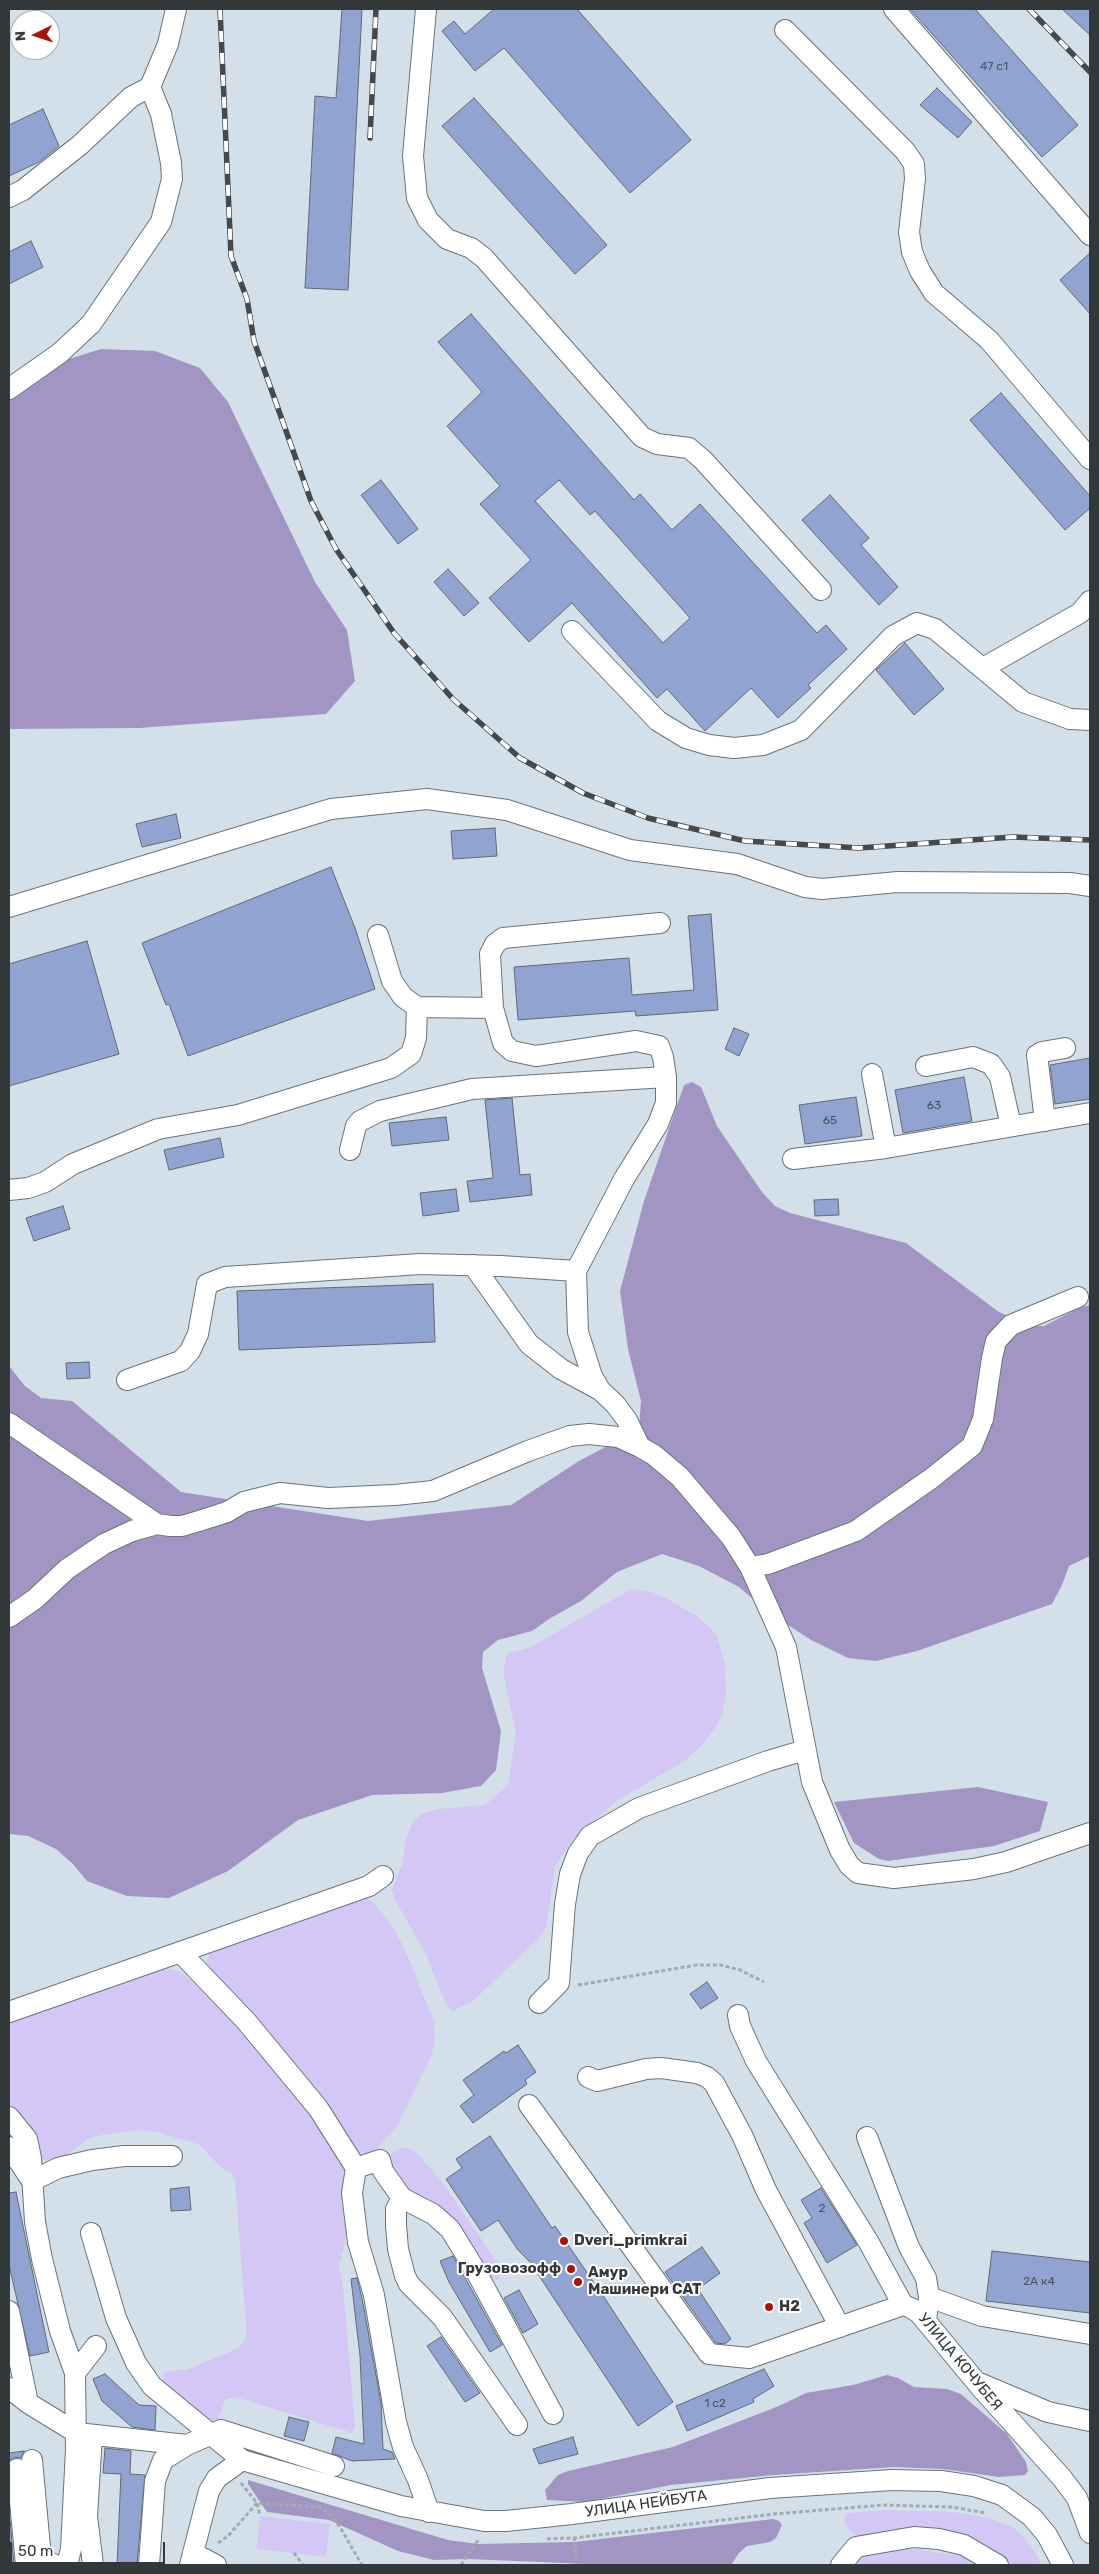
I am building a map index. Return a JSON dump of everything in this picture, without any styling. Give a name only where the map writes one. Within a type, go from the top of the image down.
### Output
[{"type":"street","points":[[9,197],[23,190],[80,145],[131,97],[150,87],[168,44],[176,9]]},
{"type":"street","points":[[426,9],[413,156],[416,198],[428,220],[447,238],[471,248],[484,258],[642,437],[657,444],[690,448],[703,460],[821,590]]},
{"type":"street","points":[[894,9],[1090,235]]},
{"type":"street","points":[[785,30],[906,151],[914,164],[915,179],[909,232],[912,252],[920,271],[934,293],[989,340],[1090,459]]},
{"type":"street","points":[[9,389],[60,353],[91,324],[161,222],[172,179],[171,163],[161,114],[150,87]]},
{"type":"street","points":[[983,668],[1080,613],[1090,601]]},
{"type":"street","points":[[572,631],[658,721],[686,738],[709,746],[734,748],[763,745],[801,730],[893,636],[917,623],[936,629],[1023,702],[1070,719],[1090,720]]},
{"type":"street","points":[[9,906],[331,809],[427,799],[507,810],[630,850],[736,864],[804,887],[822,889],[898,882],[1070,883],[1090,886]]},
{"type":"street","points":[[600,1390],[592,1376],[578,1332],[576,1272],[624,1179],[658,1124],[666,1103],[666,1077],[659,1046],[649,1042],[636,1041],[536,1056],[512,1051],[503,1042],[493,1008],[490,954],[495,944],[503,938],[660,923]]},
{"type":"street","points":[[378,935],[392,981],[403,997],[417,1007],[493,1008]]},
{"type":"street","points":[[9,1190],[28,1188],[45,1182],[73,1164],[158,1130],[238,1115],[391,1068],[411,1054],[416,1038],[417,1007]]},
{"type":"street","points":[[1045,1121],[1037,1055],[1042,1052],[1065,1048]]},
{"type":"street","points":[[926,1066],[973,1057],[991,1064],[1000,1077],[1011,1126]]},
{"type":"street","points":[[872,1074],[886,1148]]},
{"type":"street","points":[[350,1150],[356,1126],[360,1121],[380,1111],[472,1089],[666,1077]]},
{"type":"street","points":[[793,1158],[886,1148],[1090,1113]]},
{"type":"street","points":[[127,1380],[180,1361],[190,1351],[198,1334],[207,1284],[225,1277],[420,1264],[576,1272]]},
{"type":"street","points":[[473,1266],[529,1344],[561,1369],[600,1390],[615,1404],[627,1420],[640,1446]]},
{"type":"street","points":[[750,1567],[768,1564],[856,1531],[932,1478],[972,1446],[984,1420],[996,1341],[1011,1325],[1078,1297]]},
{"type":"street","points":[[9,1423],[157,1524]]},
{"type":"street","points":[[9,1617],[35,1599],[67,1569],[104,1544],[132,1531],[157,1524],[182,1526],[227,1512],[244,1502],[280,1493],[328,1498],[433,1491],[528,1451],[570,1436],[589,1434],[618,1437],[640,1446],[654,1455],[680,1477],[731,1537],[750,1567],[786,1647],[798,1700],[805,1750],[812,1782],[828,1824],[849,1864],[858,1873],[894,1878],[974,1869],[1006,1862],[1090,1833]]},
{"type":"street","points":[[539,2003],[559,1983],[565,1904],[570,1874],[578,1853],[590,1836],[639,1808],[768,1760],[805,1750]]},
{"type":"street","points":[[9,2012],[369,1886],[383,1876]]},
{"type":"street","points":[[180,1953],[246,2021],[318,2108],[356,2168],[352,2192],[358,2242],[374,2295],[399,2430],[429,2512]]},
{"type":"street","points":[[738,2015],[740,2026],[756,2061],[868,2241],[903,2306]]},
{"type":"street","points":[[588,2078],[597,2081],[646,2069],[661,2068],[697,2073],[714,2083],[742,2135],[766,2190],[840,2327]]},
{"type":"street","name":"УЛИЦА КОЧУБЕЯ","points":[[529,2106],[709,2354],[749,2358],[903,2306],[915,2310],[975,2381],[1062,2478],[1076,2498],[1090,2533]]},
{"type":"street","points":[[9,2116],[27,2139],[31,2158],[35,2222],[42,2259],[60,2332],[75,2373],[84,2435],[87,2516],[93,2565]]},
{"type":"street","points":[[867,2136],[909,2247],[926,2278],[929,2297],[926,2321]]},
{"type":"street","points":[[9,2147],[32,2181]]},
{"type":"street","points":[[32,2181],[58,2168],[92,2160],[124,2156],[172,2156]]},
{"type":"street","points":[[356,2168],[380,2160],[383,2171],[402,2198],[433,2214],[450,2228],[474,2268],[553,2414]]},
{"type":"street","points":[[402,2198],[396,2209],[396,2225],[398,2249],[409,2284],[442,2317],[517,2425]]},
{"type":"street","name":"УЛИЦА НЕЙБУТА","points":[[91,2233],[116,2318],[136,2363],[152,2386],[210,2434],[236,2465],[429,2512],[484,2521],[506,2521],[572,2514],[770,2488],[892,2480],[941,2481],[974,2486],[1002,2495],[1032,2517],[1047,2535],[1063,2565]]},
{"type":"street","points":[[929,2297],[982,2316],[1090,2334]]},
{"type":"street","points":[[9,2311],[28,2403]]},
{"type":"street","points":[[75,2373],[96,2346]]},
{"type":"street","points":[[975,2381],[1048,2412],[1090,2421]]},
{"type":"street","points":[[9,2388],[28,2403],[84,2435],[187,2445]]},
{"type":"street","points":[[149,2565],[150,2516],[155,2481],[163,2460],[187,2445],[222,2430],[230,2431],[334,2466]]},
{"type":"street","points":[[66,2565],[71,2549],[84,2435]]},
{"type":"street","points":[[26,2565],[25,2464],[41,2558],[55,2565]]},
{"type":"street","points":[[216,2565],[192,2559],[209,2491],[217,2478],[236,2465]]},
{"type":"street","points":[[841,2565],[856,2547],[914,2537],[939,2539],[964,2545],[998,2565]]},
{"type":"path","points":[[555,1989],[697,1965],[721,1965],[740,1970],[764,1982]]},
{"type":"path","points":[[236,2465],[257,2503],[260,2516]]},
{"type":"path","points":[[192,2559],[211,2549],[228,2536],[257,2503]]},
{"type":"path","points":[[257,2503],[318,2508],[329,2513],[340,2527],[362,2565]]},
{"type":"path","points":[[572,2514],[577,2565]]},
{"type":"path","points":[[461,2565],[478,2540]]},
{"type":"path","points":[[294,2553],[303,2565]]},
{"type":"shaded area","points":[[101,349],[155,351],[200,368],[228,402],[315,582],[347,630],[355,681],[326,714],[140,728],[9,729],[9,381],[24,373]]},
{"type":"shaded area","points":[[692,1082],[701,1087],[717,1126],[762,1192],[775,1206],[790,1213],[906,1243],[999,1312],[1029,1326],[1044,1326],[1079,1308],[1090,1305],[1090,1556],[1069,1566],[1052,1604],[917,1651],[876,1661],[848,1658],[811,1640],[768,1612],[739,1587],[699,1566],[662,1554],[617,1572],[581,1601],[532,1631],[498,1640],[483,1652],[482,1668],[501,1731],[496,1770],[481,1786],[442,1793],[372,1795],[298,1820],[228,1871],[169,1898],[127,1896],[87,1881],[73,1864],[56,1849],[28,1836],[9,1834],[9,1366],[25,1386],[41,1398],[72,1401],[181,1492],[368,1521],[511,1505],[579,1461],[639,1429],[641,1401],[628,1349],[620,1291],[644,1201],[684,1085]]},
{"type":"shaded area","points":[[631,1589],[652,1592],[669,1600],[697,1616],[716,1634],[725,1664],[726,1696],[722,1716],[706,1741],[686,1760],[618,1800],[573,1839],[555,1867],[546,1928],[539,1938],[473,2001],[453,2011],[447,2007],[425,1952],[395,1900],[392,1890],[403,1862],[405,1843],[412,1823],[423,1813],[438,1809],[485,1805],[508,1785],[516,1733],[503,1672],[507,1653],[531,1647]]},
{"type":"shaded area","points":[[978,1787],[1048,1802],[1040,1831],[994,1846],[888,1861],[879,1859],[854,1843],[834,1802]]},
{"type":"shaded area","points":[[364,1897],[372,1901],[394,1928],[408,1957],[434,2022],[435,2039],[432,2054],[397,2126],[375,2151],[365,2154],[354,2151],[209,1968],[207,1962],[210,1952]]},
{"type":"shaded area","points":[[165,1968],[181,1972],[241,2026],[313,2114],[344,2167],[343,2191],[346,2239],[339,2266],[343,2286],[355,2427],[352,2433],[235,2397],[225,2400],[218,2420],[207,2422],[163,2381],[164,2372],[188,2369],[239,2348],[247,2337],[235,2180],[231,2173],[219,2166],[200,2145],[158,2132],[136,2130],[88,2139],[65,2156],[54,2160],[43,2160],[39,2157],[35,2136],[29,2123],[9,2103],[9,2020]]},
{"type":"shaded area","points":[[405,2147],[417,2153],[442,2182],[500,2266],[502,2273],[498,2280],[488,2277],[407,2190],[391,2169],[389,2160],[391,2153]]},
{"type":"shaded area","points":[[887,2375],[898,2378],[914,2387],[947,2389],[961,2394],[1007,2434],[1026,2462],[1028,2471],[1025,2475],[999,2477],[943,2469],[894,2467],[774,2475],[671,2485],[585,2502],[547,2500],[545,2490],[558,2475],[568,2471],[673,2447],[779,2406],[806,2393],[853,2385]]},
{"type":"shaded area","points":[[248,2480],[448,2540],[478,2544],[575,2542],[773,2519],[779,2521],[782,2525],[776,2538],[770,2542],[747,2546],[739,2553],[731,2565],[612,2565],[467,2559],[434,2560],[398,2551],[329,2520],[267,2512],[248,2484]]},
{"type":"shaded area","points":[[886,2510],[953,2512],[990,2518],[1016,2529],[1033,2549],[1042,2565],[1006,2565],[979,2546],[856,2537],[846,2526],[844,2518],[847,2513]]},
{"type":"shaded area","points":[[260,2516],[330,2524],[326,2557],[257,2549]]},
{"type":"shaded area","points":[[915,2549],[963,2556],[980,2565],[853,2565],[864,2555],[892,2550]]},
{"type":"building","points":[[342,9],[362,9],[348,290],[305,288],[315,96],[336,98]]},
{"type":"building","points":[[494,9],[577,9],[691,140],[630,193],[504,48],[475,71],[442,31],[454,21],[465,34]]},
{"type":"building","points":[[910,9],[975,9],[1078,125],[1042,157]]},
{"type":"building","points":[[1062,9],[1090,9],[1090,35]]},
{"type":"building","points":[[937,88],[972,122],[958,138],[920,105]]},
{"type":"building","points":[[474,98],[607,245],[575,274],[442,126]]},
{"type":"building","points":[[43,109],[59,146],[39,162],[9,176],[9,125]]},
{"type":"building","points":[[31,241],[43,267],[9,284],[9,252]]},
{"type":"building","points":[[1090,253],[1090,314],[1060,280]]},
{"type":"building","points":[[471,314],[634,500],[640,494],[672,530],[700,504],[817,633],[826,625],[847,649],[808,685],[811,688],[778,718],[751,688],[705,731],[667,689],[657,698],[572,603],[529,642],[489,598],[531,560],[480,504],[500,486],[447,426],[482,392],[438,342]],"holes":[[[559,480],[590,515],[595,511],[690,618],[663,643],[535,501]]]},
{"type":"building","points":[[1001,393],[1090,496],[1090,508],[1065,530],[970,420]]},
{"type":"building","points":[[381,480],[418,529],[398,544],[361,495]]},
{"type":"building","points":[[830,495],[869,538],[861,545],[898,587],[879,605],[802,520]]},
{"type":"building","points":[[448,569],[479,603],[464,616],[434,582]]},
{"type":"building","points":[[905,643],[944,689],[914,715],[876,670]]},
{"type":"building","points":[[176,814],[181,838],[142,847],[136,824]]},
{"type":"building","points":[[495,828],[497,856],[453,859],[451,831]]},
{"type":"building","points":[[331,867],[355,928],[375,989],[188,1056],[169,1004],[166,1005],[142,943]]},
{"type":"building","points":[[711,914],[718,1010],[636,1016],[635,1011],[518,1020],[514,967],[629,958],[632,995],[694,990],[688,916]]},
{"type":"building","points":[[87,941],[119,1054],[9,1086],[9,964]]},
{"type":"building","points":[[734,1028],[749,1034],[739,1056],[725,1049]]},
{"type":"building","points":[[1090,1058],[1090,1099],[1055,1104],[1050,1065]]},
{"type":"building","points":[[964,1077],[972,1121],[903,1133],[895,1090]]},
{"type":"building","points":[[856,1097],[862,1136],[805,1144],[799,1105]]},
{"type":"building","points":[[512,1098],[520,1175],[530,1174],[532,1195],[470,1202],[467,1181],[493,1178],[485,1100]]},
{"type":"building","points":[[446,1117],[449,1140],[392,1146],[389,1123]]},
{"type":"building","points":[[220,1138],[224,1157],[169,1170],[164,1150]]},
{"type":"building","points":[[456,1189],[459,1211],[423,1216],[420,1193]]},
{"type":"building","points":[[838,1199],[839,1215],[815,1216],[814,1200]]},
{"type":"building","points":[[63,1206],[70,1229],[34,1241],[26,1218]]},
{"type":"building","points":[[433,1284],[435,1342],[239,1350],[237,1291]]},
{"type":"building","points":[[89,1362],[90,1378],[67,1379],[66,1363]]},
{"type":"building","points":[[707,1982],[718,1998],[701,2009],[690,1994]]},
{"type":"building","points":[[518,2045],[536,2072],[525,2080],[527,2084],[473,2123],[460,2106],[474,2095],[463,2080],[504,2051],[506,2053]]},
{"type":"building","points":[[490,2136],[552,2228],[555,2226],[606,2300],[673,2402],[638,2426],[530,2262],[518,2250],[498,2220],[481,2231],[446,2179],[462,2168],[456,2159]]},
{"type":"building","points":[[189,2187],[191,2210],[171,2211],[170,2189]]},
{"type":"building","points":[[821,2188],[857,2245],[827,2263],[804,2223],[812,2218],[801,2200]]},
{"type":"building","points":[[16,2192],[49,2352],[30,2356],[9,2265],[9,2193]]},
{"type":"building","points":[[702,2247],[720,2273],[698,2289],[731,2339],[725,2344],[716,2343],[665,2272]]},
{"type":"building","points":[[992,2251],[1090,2262],[1090,2313],[986,2301]]},
{"type":"building","points":[[453,2256],[502,2345],[490,2352],[449,2282],[440,2261]]},
{"type":"building","points":[[357,2278],[381,2403],[383,2449],[392,2452],[395,2459],[352,2461],[332,2453],[336,2437],[364,2444],[360,2356],[351,2279]]},
{"type":"building","points":[[519,2290],[538,2324],[523,2333],[504,2298]]},
{"type":"building","points":[[441,2337],[480,2393],[465,2402],[427,2346]]},
{"type":"building","points":[[764,2369],[774,2386],[753,2399],[754,2402],[687,2431],[676,2406]]},
{"type":"building","points":[[105,2374],[139,2405],[156,2406],[155,2430],[132,2427],[102,2401],[93,2379]]},
{"type":"building","points":[[289,2417],[309,2422],[304,2441],[284,2436]]},
{"type":"building","points":[[573,2437],[578,2454],[539,2464],[533,2449]]},
{"type":"building","points":[[105,2448],[131,2451],[130,2474],[145,2475],[137,2565],[117,2565],[121,2474],[103,2473]]},
{"type":"building","points":[[24,2451],[21,2458],[15,2457],[9,2461],[9,2453]]},
{"type":"building","points":[[9,2508],[14,2565],[9,2565]]},
{"type":"railway","points":[[220,9],[231,256],[247,299],[254,341],[311,501],[336,549],[394,633],[453,699],[520,758],[583,793],[648,818],[745,841],[859,848],[1013,837],[1090,840]]},
{"type":"railway","points":[[370,138],[376,9]]},
{"type":"railway","points":[[1029,9],[1090,72]]},
{"type":"place","name":"Dveri_primkrai","points":[[564,2241]]},
{"type":"place","name":"Грузовозофф","points":[[571,2269]]},
{"type":"place","name":"Амур Машинери CAT","points":[[578,2282]]},
{"type":"place","name":"H2","points":[[769,2307]]}]
